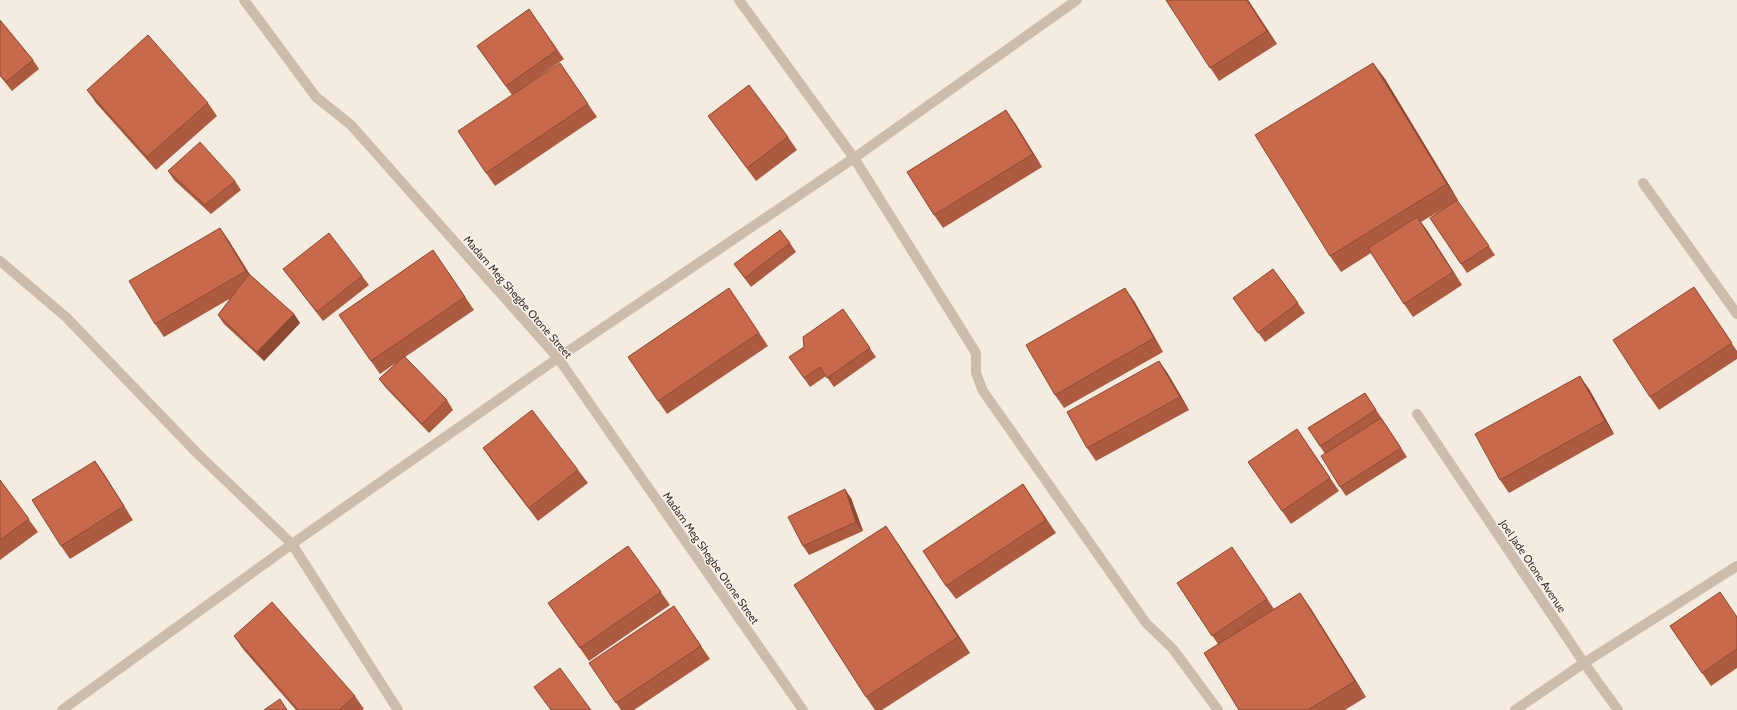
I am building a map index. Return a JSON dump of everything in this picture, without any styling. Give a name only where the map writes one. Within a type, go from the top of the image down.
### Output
[{"type":"street","name":"Madam Meg Shegbe Otone Street","points":[[244,0],[316,97],[351,125],[558,358],[803,710]]},
{"type":"street","points":[[739,0],[854,158],[976,353],[976,374],[983,391],[1146,623],[1173,649],[1218,710]]},
{"type":"street","points":[[62,710],[292,544],[558,358],[854,158],[1077,0]]},
{"type":"street","points":[[1643,183],[1737,314]]},
{"type":"street","points":[[0,261],[66,317],[197,453],[292,544],[398,710]]},
{"type":"street","name":"Joel Jade Otone Avenue","points":[[1417,414],[1584,663],[1618,710]]},
{"type":"street","points":[[1515,710],[1584,663],[1737,566]]},
{"type":"building","points":[[1166,0],[1247,0],[1267,31],[1210,68]]},
{"type":"building","points":[[529,9],[557,50],[506,86],[477,46]]},
{"type":"building","points":[[0,20],[33,60],[6,82],[0,75]]},
{"type":"building","points":[[148,35],[208,103],[147,157],[87,90]]},
{"type":"building","points":[[560,63],[588,104],[486,173],[458,131]]},
{"type":"building","points":[[1373,63],[1447,184],[1330,256],[1255,135]]},
{"type":"building","points":[[749,85],[788,137],[747,168],[708,116]]},
{"type":"building","points":[[1006,110],[1033,154],[934,215],[907,172]]},
{"type":"building","points":[[200,142],[235,181],[205,205],[168,171]]},
{"type":"building","points":[[1457,200],[1489,246],[1461,264],[1430,218]]},
{"type":"building","points":[[1417,217],[1453,272],[1404,304],[1368,248]]},
{"type":"building","points":[[220,228],[246,271],[155,324],[129,281]]},
{"type":"building","points":[[780,230],[790,243],[745,278],[734,264]]},
{"type":"building","points":[[329,233],[362,276],[317,312],[283,269]]},
{"type":"building","points":[[433,250],[465,297],[371,361],[339,315]]},
{"type":"building","points":[[1273,269],[1298,303],[1258,333],[1233,298]]},
{"type":"building","points":[[249,274],[294,314],[257,352],[218,315]]},
{"type":"building","points":[[1694,287],[1732,343],[1650,397],[1613,340]]},
{"type":"building","points":[[729,288],[759,333],[658,401],[628,357]]},
{"type":"building","points":[[1125,288],[1154,338],[1055,395],[1026,345]]},
{"type":"building","points":[[843,309],[870,348],[827,378],[820,367],[804,378],[789,357],[804,347],[803,337]]},
{"type":"building","points":[[404,356],[447,400],[422,424],[379,379]]},
{"type":"building","points":[[1159,361],[1180,397],[1087,448],[1067,412]]},
{"type":"building","points":[[1580,376],[1605,421],[1500,480],[1475,434]]},
{"type":"building","points":[[1365,393],[1376,410],[1320,446],[1308,428]]},
{"type":"building","points":[[532,410],[578,470],[529,508],[483,448]]},
{"type":"building","points":[[1381,418],[1401,448],[1340,487],[1321,456]]},
{"type":"building","points":[[1297,429],[1330,478],[1282,511],[1248,462]]},
{"type":"building","points":[[95,461],[124,506],[61,546],[32,500]]},
{"type":"building","points":[[0,480],[29,519],[0,540]]},
{"type":"building","points":[[1023,484],[1046,520],[946,586],[923,551]]},
{"type":"building","points":[[845,489],[856,522],[803,546],[788,517]]},
{"type":"building","points":[[886,526],[958,637],[866,697],[794,585]]},
{"type":"building","points":[[628,546],[661,592],[580,648],[548,603]]},
{"type":"building","points":[[1232,547],[1267,599],[1212,636],[1177,583]]},
{"type":"building","points":[[1720,592],[1737,617],[1737,649],[1702,673],[1670,626]]},
{"type":"building","points":[[1300,593],[1355,681],[1308,710],[1239,710],[1204,653]]},
{"type":"building","points":[[272,602],[355,696],[339,710],[298,710],[234,636]]},
{"type":"building","points":[[674,606],[701,646],[616,703],[589,663]]},
{"type":"building","points":[[560,668],[591,710],[551,710],[534,687]]},
{"type":"building","points":[[280,699],[287,710],[264,710]]}]
